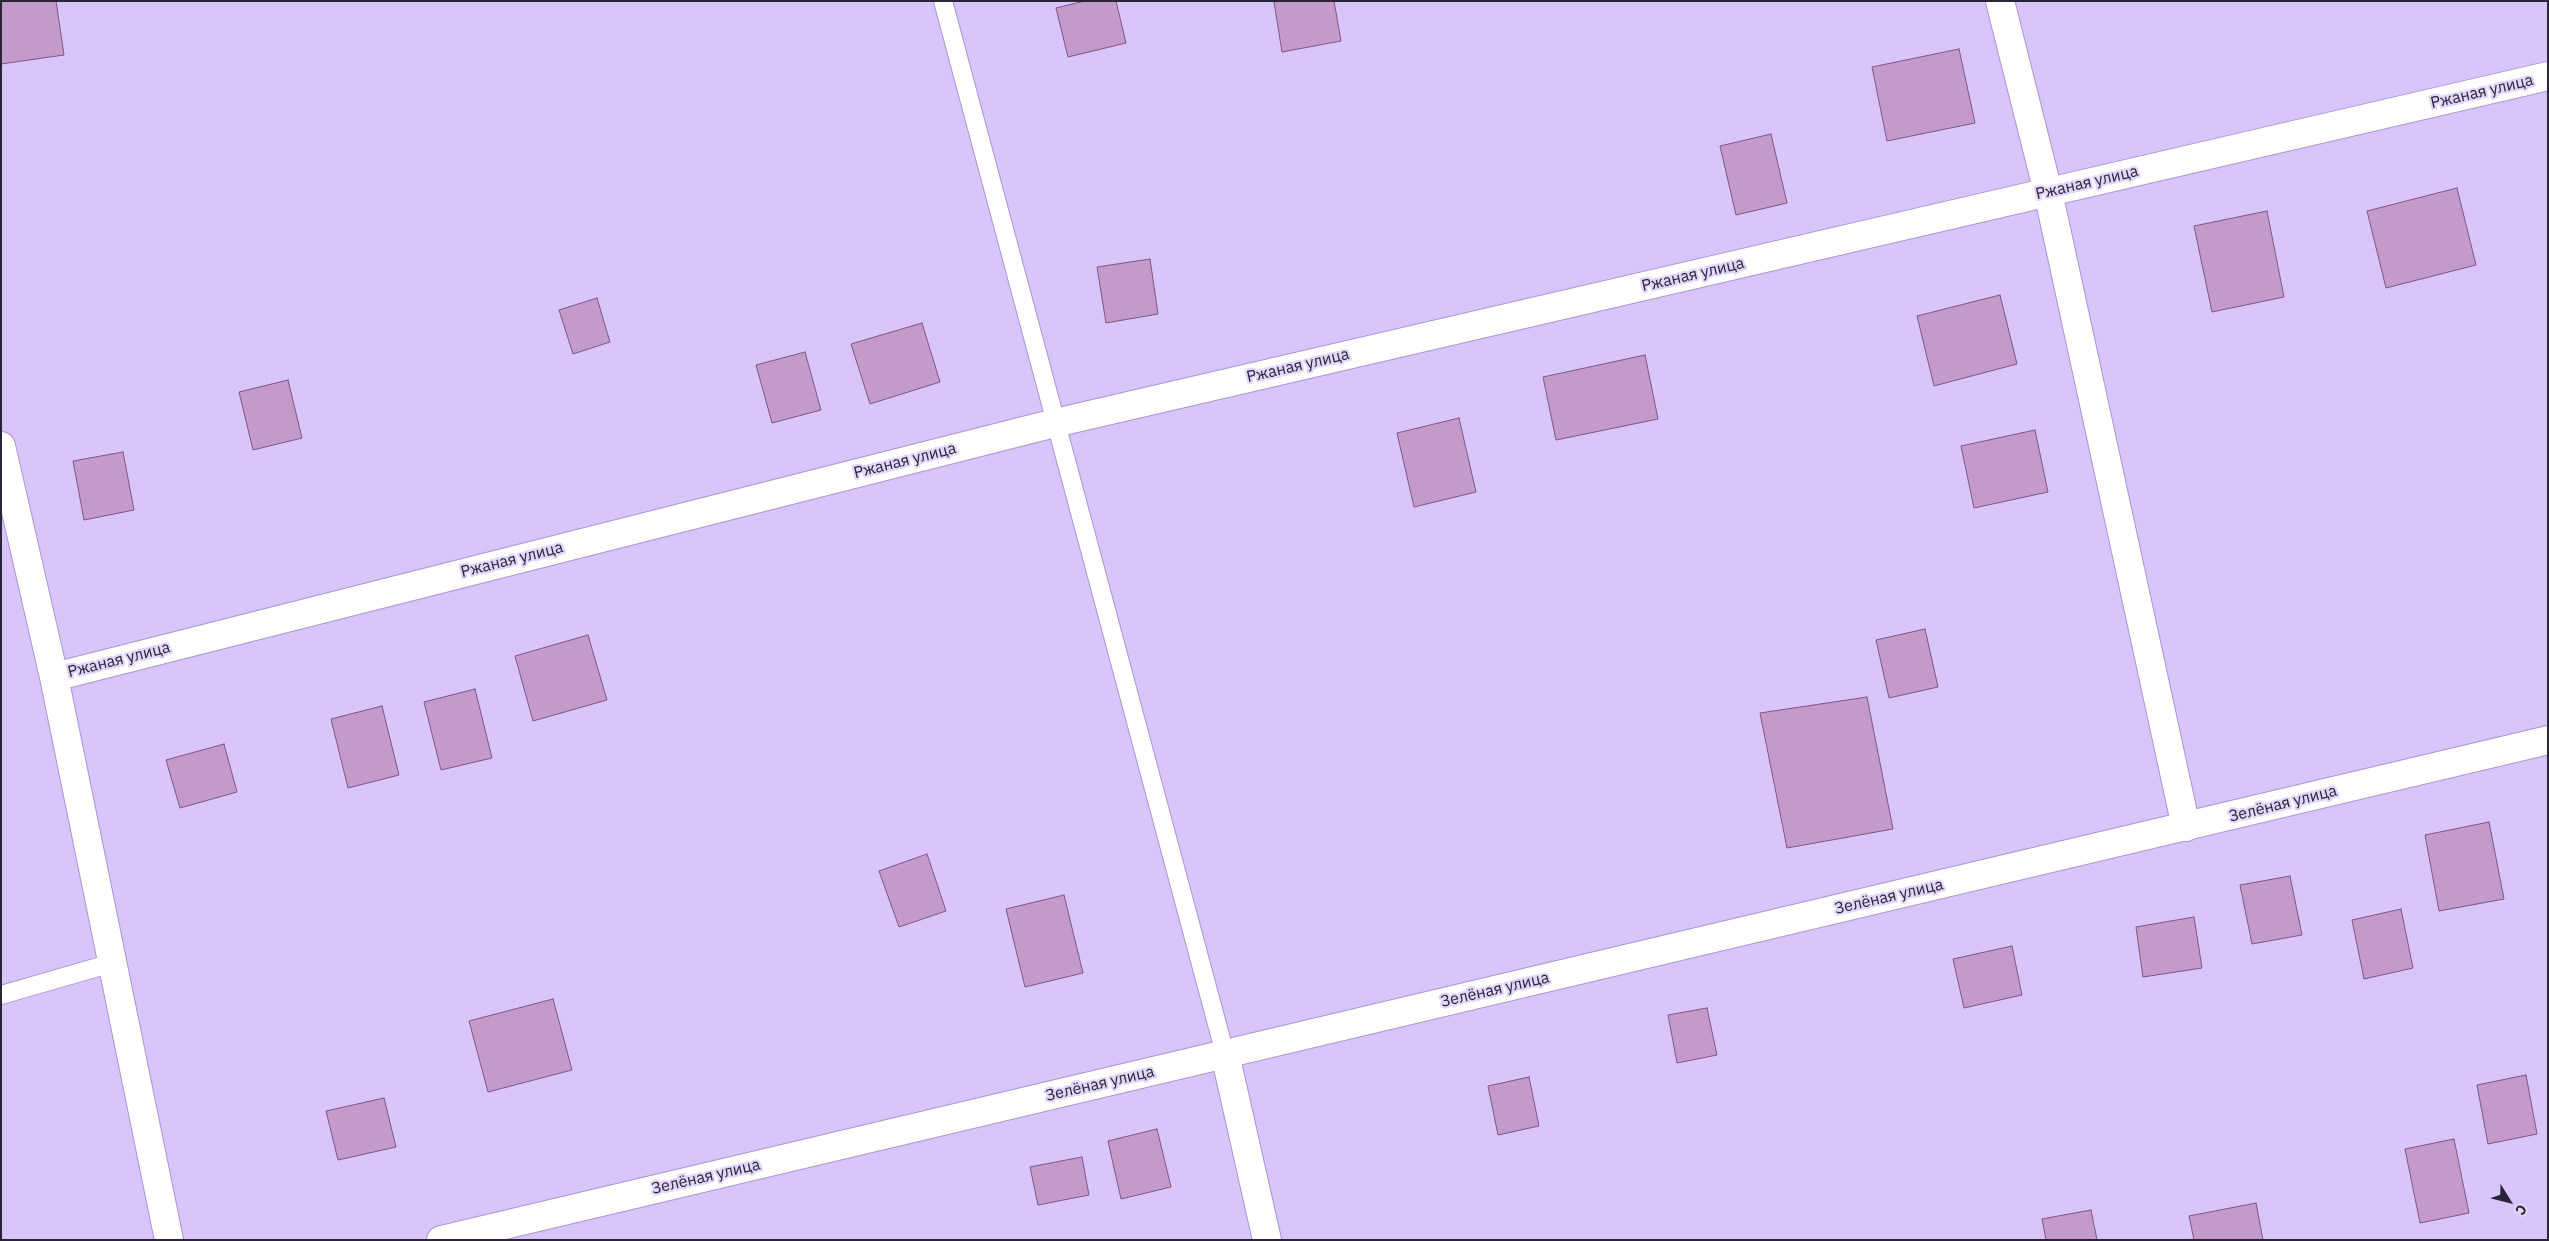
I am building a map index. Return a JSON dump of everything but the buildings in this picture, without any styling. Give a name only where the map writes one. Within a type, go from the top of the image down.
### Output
[{"type":"street","points":[[2000,1],[2048,192],[2186,827]]},
{"type":"street","name":"Ржаная улица","points":[[54,677],[1055,423],[2548,76]]},
{"type":"street","points":[[1,446],[54,677],[169,1240]]},
{"type":"street","name":"Зелёная улица","points":[[441,1240],[2548,740]]},
{"type":"street","points":[[1225,1054],[1266,1240]]},
{"type":"lane","points":[[943,1],[1225,1054]]},
{"type":"lane","points":[[1,995],[112,964]]}]
